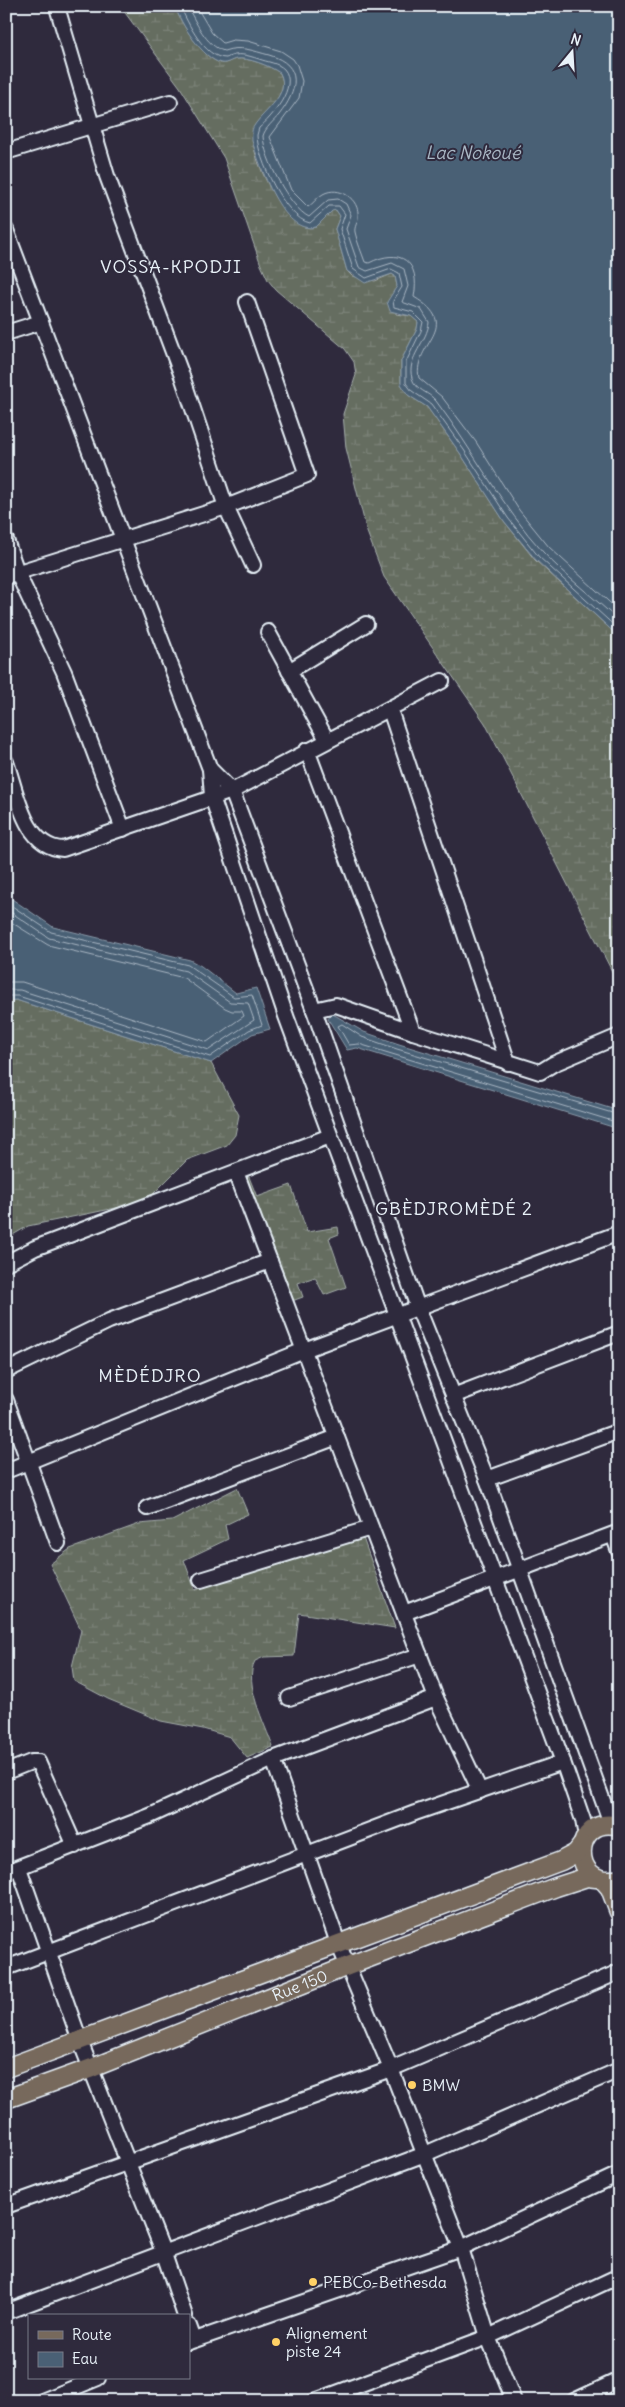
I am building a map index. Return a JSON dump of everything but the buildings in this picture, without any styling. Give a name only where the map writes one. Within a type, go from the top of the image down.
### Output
[{"type":"main road","name":"Rue 150","points":[[6,2068],[561,1861],[576,1853],[584,1841],[598,1827],[616,1825]]},
{"type":"main road","points":[[584,1841],[582,1860],[585,1867],[606,1879],[619,1912]]},
{"type":"main road","name":"Rue 150","points":[[6,2100],[92,2068],[348,1966],[570,1882],[606,1879]]},
{"type":"street","points":[[57,7],[107,176],[182,376],[226,506],[253,565]]},
{"type":"street","points":[[6,152],[170,102]]},
{"type":"street","points":[[6,230],[10,249],[41,322],[210,769],[212,798],[286,1016],[584,1820],[584,1841]]},
{"type":"street","points":[[12,574],[226,506],[307,475],[247,302]]},
{"type":"street","points":[[6,333],[41,322]]},
{"type":"street","points":[[6,540],[12,574],[64,672],[123,829]]},
{"type":"street","points":[[289,671],[366,624]]},
{"type":"street","points":[[268,632],[327,740]]},
{"type":"street","points":[[6,762],[25,818],[36,836],[45,845],[53,849],[64,849],[232,791],[307,750],[390,710],[442,681]]},
{"type":"street","points":[[390,710],[508,1063]]},
{"type":"street","points":[[307,750],[413,1032]]},
{"type":"street","points":[[210,769],[232,791],[314,1010],[418,1308],[487,1479],[518,1570],[616,1825]]},
{"type":"street","points":[[314,1010],[336,1005],[413,1032],[540,1072],[553,1064],[619,1036]]},
{"type":"street","points":[[6,1263],[35,1248],[330,1136]]},
{"type":"street","points":[[236,1172],[436,1698],[480,1791]]},
{"type":"street","points":[[6,1471],[304,1350],[619,1233]]},
{"type":"street","points":[[6,1371],[109,1321],[270,1261]]},
{"type":"street","points":[[453,1396],[619,1333]]},
{"type":"street","points":[[6,1400],[58,1543]]},
{"type":"street","points":[[487,1479],[619,1431]]},
{"type":"street","points":[[147,1508],[337,1437]]},
{"type":"street","points":[[201,1580],[372,1528]]},
{"type":"street","points":[[404,1613],[616,1534],[619,1551]]},
{"type":"street","points":[[289,1698],[420,1655]]},
{"type":"street","points":[[184,2314],[164,2254],[80,2040],[50,1951],[13,1870],[150,1816],[273,1759],[436,1698]]},
{"type":"street","points":[[273,1759],[338,1943],[391,2069],[461,2248],[488,2337],[514,2401]]},
{"type":"street","points":[[6,1772],[31,1762],[38,1762],[74,1846]]},
{"type":"street","points":[[6,1968],[308,1854],[563,1762]]},
{"type":"street","points":[[6,2206],[391,2069],[619,1972]]},
{"type":"street","points":[[6,2312],[425,2154],[619,2070]]},
{"type":"street","points":[[191,2341],[461,2248],[619,2174]]},
{"type":"street","points":[[315,2401],[488,2337],[619,2276]]},
{"type":"street","points":[[42,2401],[93,2380]]},
{"type":"street","points":[[574,2401],[619,2380]]},
{"type":"green space","points":[[120,6],[175,6],[182,22],[193,39],[214,60],[223,63],[236,59],[247,59],[265,65],[280,73],[282,88],[280,95],[255,125],[253,133],[256,156],[279,203],[298,223],[311,228],[316,227],[332,210],[336,210],[340,216],[335,229],[347,271],[352,276],[375,281],[392,274],[395,276],[397,286],[396,314],[411,316],[418,322],[417,329],[401,361],[401,384],[408,395],[427,407],[460,453],[504,521],[535,560],[619,637],[619,985],[485,723],[384,577],[367,532],[346,448],[343,414],[356,375],[354,362],[345,349],[276,290],[268,280],[224,158],[180,87]]},
{"type":"green space","points":[[16,1000],[211,1063],[239,1115],[235,1135],[227,1145],[187,1160],[145,1202],[28,1226],[6,1239],[6,1001]]},
{"type":"green space","points":[[249,1177],[257,1197],[291,1185],[307,1232],[338,1227],[339,1234],[329,1238],[346,1287],[324,1295],[315,1277],[298,1283],[303,1297],[289,1302],[243,1178]]},
{"type":"green space","points":[[237,1488],[248,1514],[225,1525],[228,1539],[184,1560],[195,1590],[363,1538],[395,1628],[299,1613],[294,1656],[264,1657],[255,1661],[252,1670],[253,1692],[273,1747],[247,1758],[230,1737],[203,1729],[161,1721],[108,1699],[74,1681],[72,1667],[81,1630],[50,1564],[70,1549],[139,1524],[172,1521]]},
{"type":"water","name":"Lac Nokoué","points":[[175,6],[619,6],[619,637],[536,560],[504,521],[460,453],[427,407],[408,395],[401,384],[401,361],[417,329],[418,322],[411,316],[390,311],[387,302],[397,286],[395,276],[392,274],[365,283],[347,271],[335,229],[340,216],[336,210],[332,211],[316,227],[304,227],[293,221],[274,196],[252,141],[252,129],[279,95],[282,88],[280,73],[265,65],[247,59],[236,59],[223,63],[214,60],[193,39],[182,22]]},
{"type":"water","points":[[6,895],[53,927],[190,960],[201,966],[236,993],[256,988],[270,1029],[252,1034],[211,1063],[16,1000],[6,1001]]},
{"type":"water","points":[[331,1013],[364,1032],[399,1044],[619,1111],[619,1129],[357,1048],[347,1050],[328,1019]]},
{"type":"place","name":"BMW","points":[[412,2085]]},
{"type":"place","name":"PEBCo-Bethesda","points":[[313,2282]]},
{"type":"place","name":"Alignement piste 24","points":[[276,2342]]},
{"type":"district","name":"VOSSA-KPODJI","points":[[171,266]]},
{"type":"district","name":"GBÈDJROMÈDÉ 2","points":[[454,1208]]},
{"type":"district","name":"MÈDÉDJRO","points":[[150,1375]]}]
